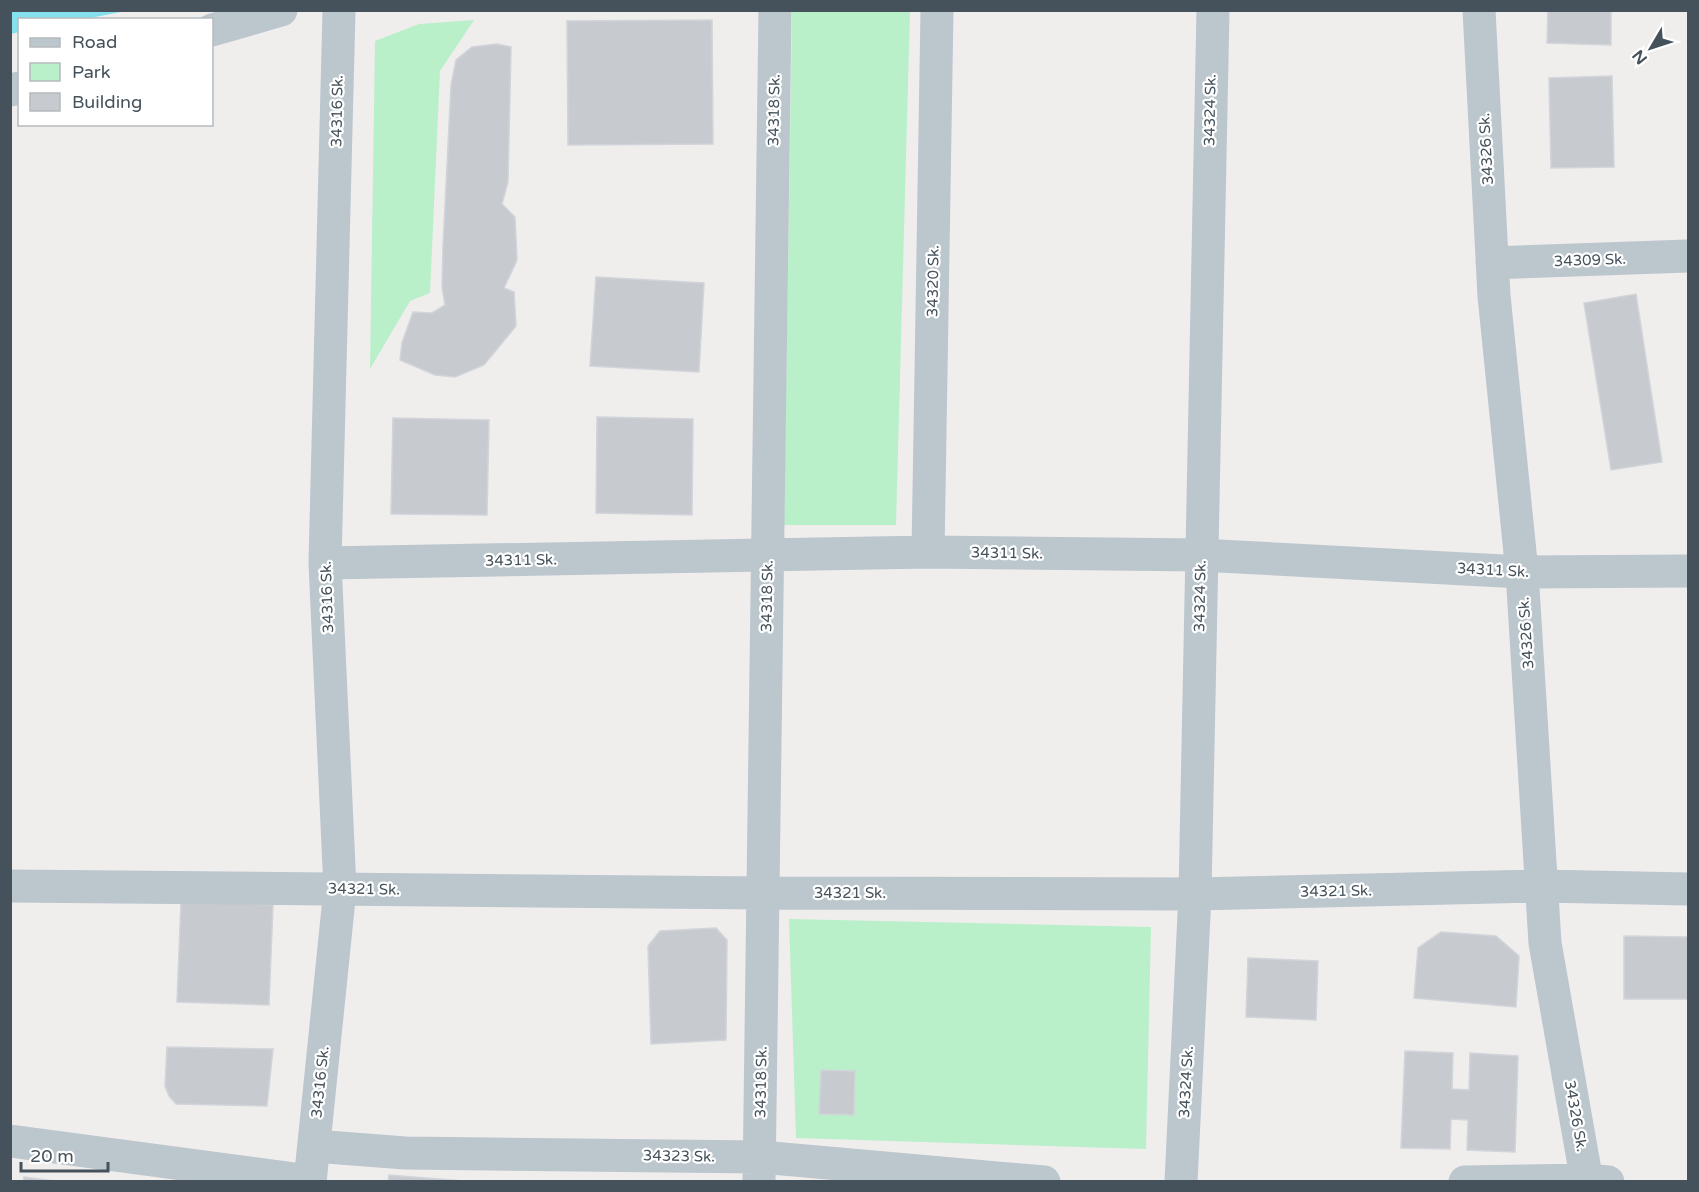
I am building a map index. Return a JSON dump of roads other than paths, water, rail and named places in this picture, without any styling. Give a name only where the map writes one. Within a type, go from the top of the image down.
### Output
[{"type":"street","points":[[213,30],[282,10]]},
{"type":"street","name":"34316 Sk.","points":[[310,1181],[340,889],[325,563],[339,10]]},
{"type":"street","name":"34318 Sk.","points":[[760,1169],[775,10]]},
{"type":"street","name":"34320 Sk.","points":[[928,552],[937,10]]},
{"type":"street","name":"34324 Sk.","points":[[1181,1182],[1194,894],[1213,10]]},
{"type":"street","name":"34326 Sk.","points":[[1479,10],[1492,264],[1522,572],[1545,943],[1594,1181]]},
{"type":"street","name":"34309 Sk.","points":[[1492,264],[1689,256]]},
{"type":"street","name":"34311 Sk.","points":[[325,563],[928,552],[1200,555],[1522,572],[1689,571]]},
{"type":"street","name":"34321 Sk.","points":[[10,886],[763,893],[1194,894],[1542,886],[1689,890]]},
{"type":"street","points":[[10,1141],[310,1181]]},
{"type":"street","name":"34323 Sk.","points":[[314,1146],[405,1153],[1044,1182]]},
{"type":"street","points":[[1465,1182],[1594,1181]]},
{"type":"water","points":[[11,10],[126,10],[90,18],[18,18],[18,32],[11,34]]}]
